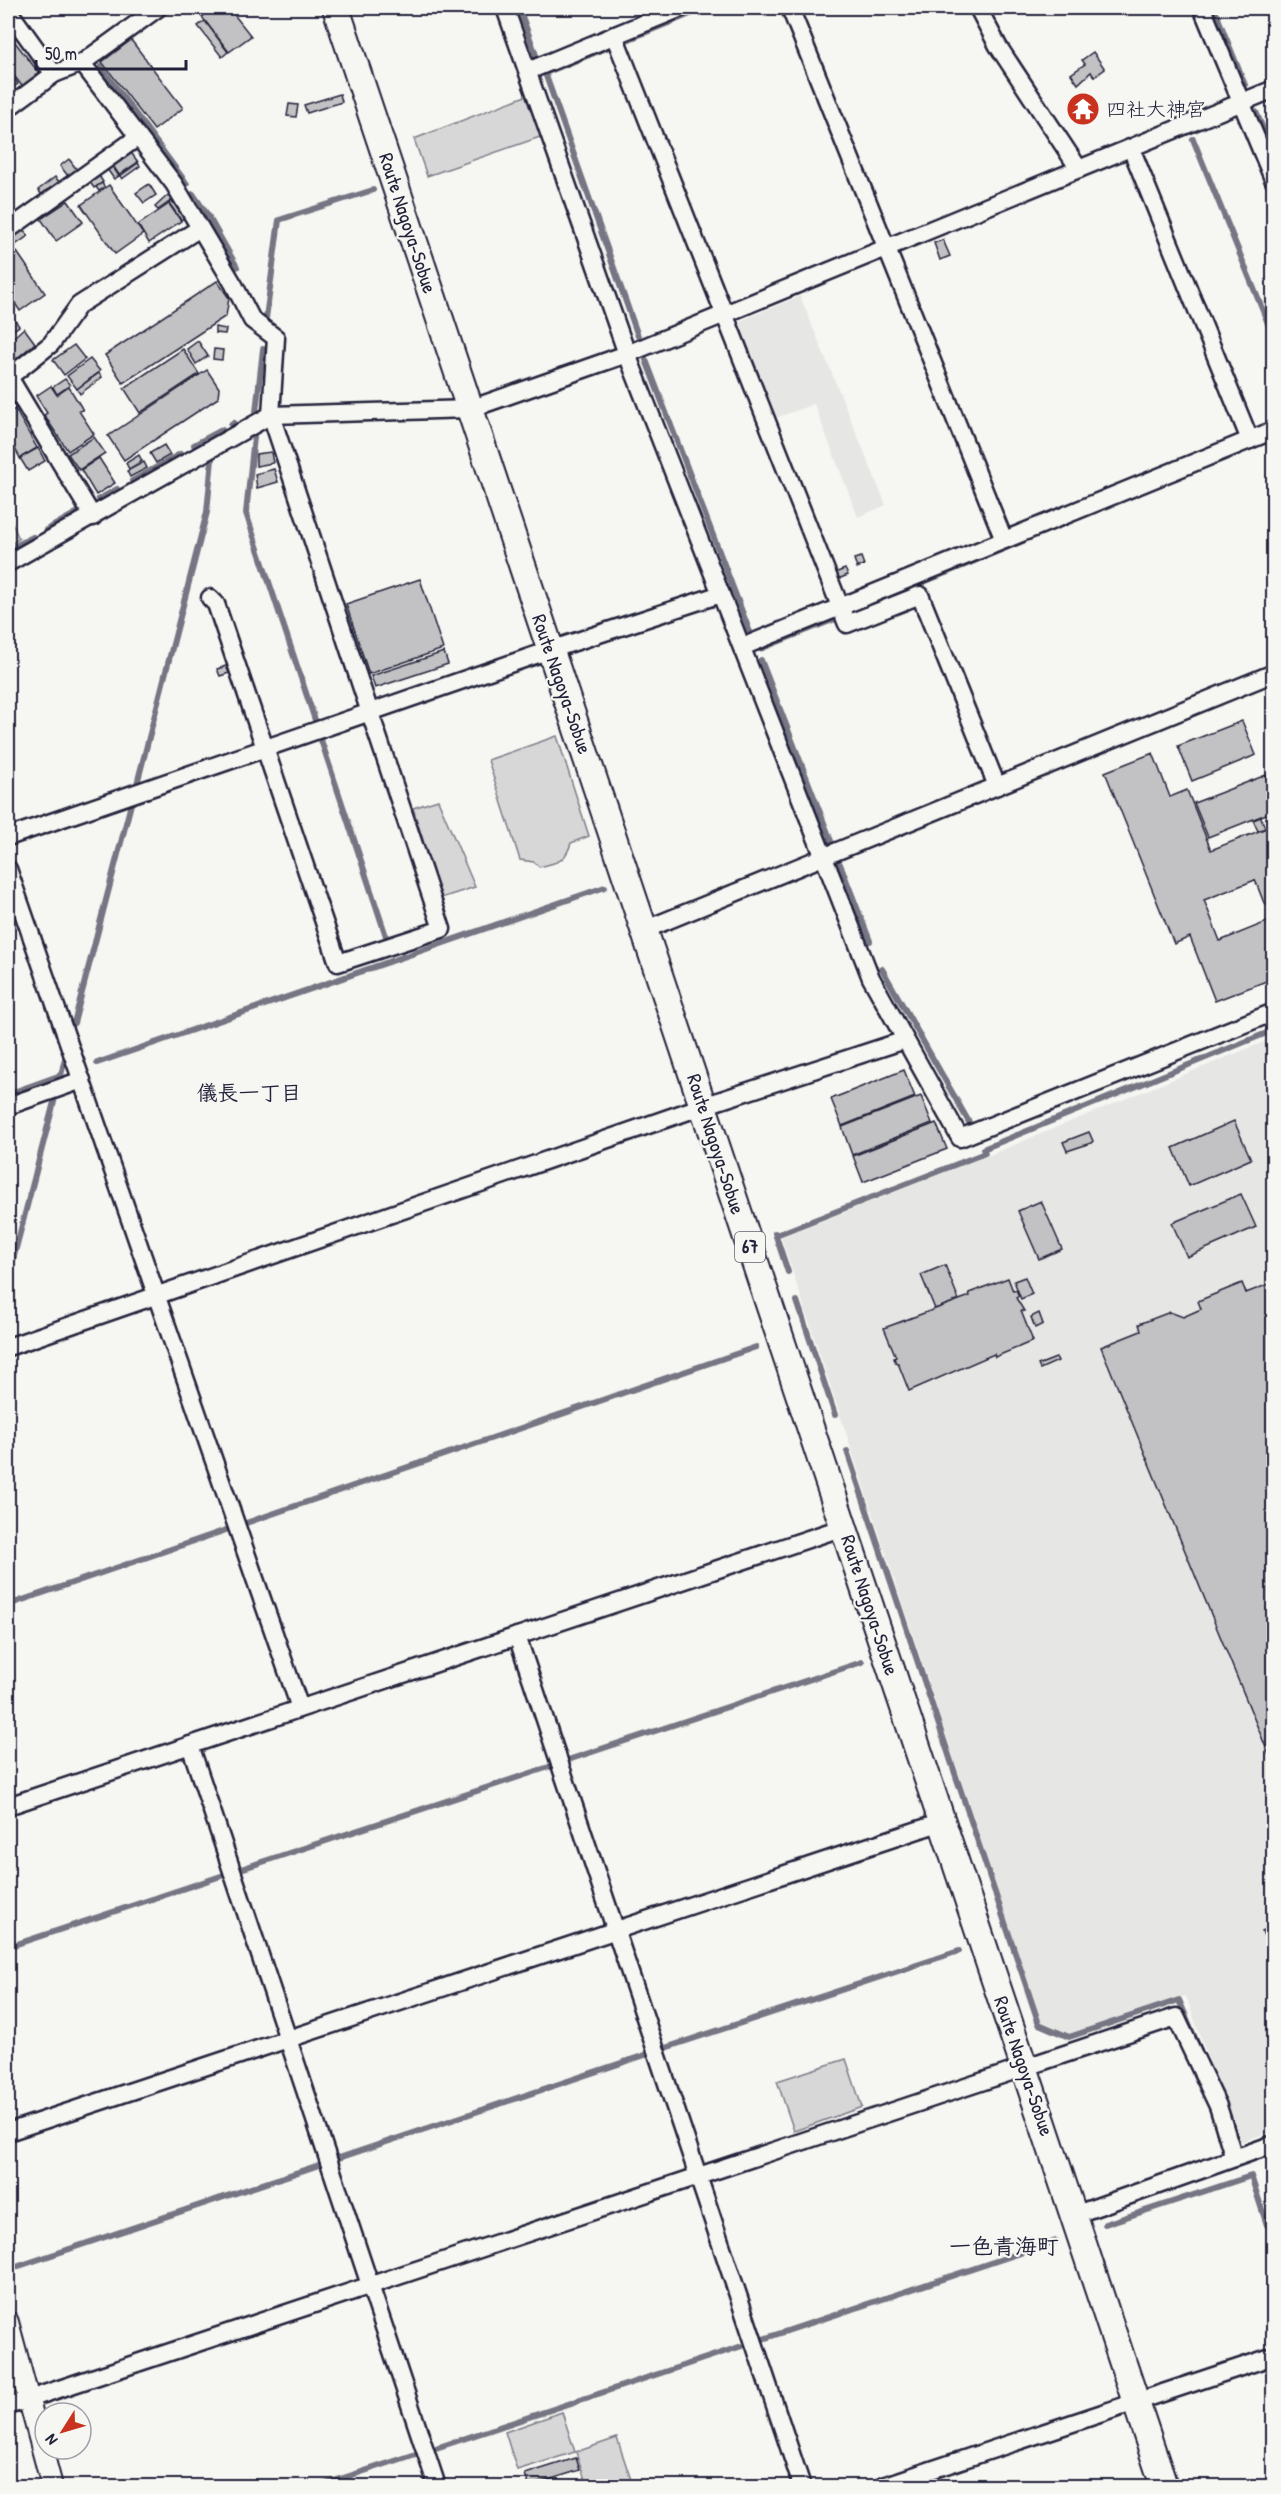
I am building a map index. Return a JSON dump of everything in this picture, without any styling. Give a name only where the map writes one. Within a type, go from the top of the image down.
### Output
[{"type":"main road","name":"Route Nagoya-Sobue","points":[[336,8],[1164,2487]]},
{"type":"street","points":[[8,108],[54,74],[82,63],[158,8]]},
{"type":"street","points":[[505,8],[627,354],[871,978],[960,1138],[1274,1012]]},
{"type":"street","points":[[528,71],[681,8]]},
{"type":"street","points":[[790,8],[1004,540]]},
{"type":"street","points":[[978,8],[998,46],[1079,169]]},
{"type":"street","points":[[1202,8],[1274,181]]},
{"type":"street","points":[[8,10],[54,74]]},
{"type":"street","points":[[614,35],[847,624],[920,595],[998,786]]},
{"type":"street","points":[[82,63],[174,184],[252,320],[276,338],[271,415],[442,929],[338,963],[216,604],[210,598]]},
{"type":"street","points":[[8,563],[271,415],[470,409],[627,354],[1274,89]]},
{"type":"street","points":[[8,230],[138,137]]},
{"type":"street","points":[[1131,148],[1250,440]]},
{"type":"street","points":[[93,517],[8,378],[51,344],[79,305],[200,228]]},
{"type":"street","points":[[742,647],[1274,430]]},
{"type":"street","points":[[8,837],[550,650],[721,594]]},
{"type":"street","points":[[644,930],[1274,673]]},
{"type":"street","points":[[8,869],[300,1708]]},
{"type":"street","points":[[8,1347],[703,1106],[905,1040]]},
{"type":"street","points":[[8,1106],[82,1080]]},
{"type":"street","points":[[8,1806],[844,1527]]},
{"type":"street","points":[[517,1636],[802,2487]]},
{"type":"street","points":[[190,1745],[437,2487]]},
{"type":"street","points":[[8,2132],[942,1822]]},
{"type":"street","points":[[8,2406],[1176,2017],[1218,2106],[1234,2158]]},
{"type":"street","points":[[1074,2215],[1274,2144]]},
{"type":"street","points":[[8,2322],[52,2487]]},
{"type":"street","points":[[883,2487],[1274,2356]]},
{"type":"shaded area","points":[[528,95],[543,136],[427,176],[414,139]]},
{"type":"shaded area","points":[[800,296],[886,505],[858,517],[814,404],[773,419],[737,327],[742,320]]},
{"type":"shaded area","points":[[8,513],[19,539],[8,546]]},
{"type":"shaded area","points":[[557,736],[589,836],[571,843],[569,850],[560,861],[539,867],[534,862],[520,860],[488,760]]},
{"type":"shaded area","points":[[438,800],[475,887],[441,898],[413,808]]},
{"type":"shaded area","points":[[1273,1038],[1273,2131],[1240,2142],[1228,2104],[1219,2089],[1186,1996],[1069,2034],[1041,2021],[781,1237],[992,1154]]},
{"type":"shaded area","points":[[846,2059],[862,2107],[794,2131],[777,2081]]},
{"type":"shaded area","points":[[562,2412],[575,2452],[517,2470],[505,2432]]},
{"type":"shaded area","points":[[617,2438],[633,2486],[587,2486],[576,2452]]},
{"type":"building","points":[[214,8],[235,8],[232,12],[251,36],[229,52],[202,17]]},
{"type":"building","points":[[205,21],[228,52],[222,57],[198,26]]},
{"type":"building","points":[[8,34],[15,40],[9,45]]},
{"type":"building","points":[[131,40],[183,108],[154,130],[102,62]]},
{"type":"building","points":[[15,42],[39,73],[22,86],[8,68],[8,48]]},
{"type":"building","points":[[1093,52],[1105,69],[1094,77],[1091,72],[1078,84],[1071,74],[1085,64],[1082,60]]},
{"type":"building","points":[[11,73],[18,84],[15,86],[8,76]]},
{"type":"building","points":[[340,94],[342,102],[307,113],[304,105]]},
{"type":"building","points":[[289,104],[298,105],[296,117],[287,116]]},
{"type":"building","points":[[130,151],[138,162],[119,175],[112,164]]},
{"type":"building","points":[[69,159],[77,170],[69,177],[60,166]]},
{"type":"building","points":[[138,163],[140,166],[122,179],[120,176]]},
{"type":"building","points":[[112,166],[119,176],[114,179],[107,169]]},
{"type":"building","points":[[98,174],[103,182],[94,188],[89,181]]},
{"type":"building","points":[[55,177],[61,184],[44,197],[38,190]]},
{"type":"building","points":[[102,183],[105,188],[99,191],[96,187]]},
{"type":"building","points":[[149,184],[156,195],[144,203],[136,193]]},
{"type":"building","points":[[109,185],[143,234],[115,254],[81,205]]},
{"type":"building","points":[[168,195],[172,200],[158,210],[155,207]]},
{"type":"building","points":[[68,201],[83,222],[56,241],[41,219]]},
{"type":"building","points":[[172,201],[184,218],[181,220],[169,203]]},
{"type":"building","points":[[169,204],[181,221],[149,243],[138,225]]},
{"type":"building","points":[[22,226],[28,236],[8,250],[8,236]]},
{"type":"building","points":[[943,240],[950,256],[940,260],[934,243]]},
{"type":"building","points":[[17,252],[45,293],[20,311],[8,293],[8,258]]},
{"type":"building","points":[[217,281],[229,298],[226,316],[123,383],[105,355]]},
{"type":"building","points":[[11,314],[19,326],[8,334],[8,316]]},
{"type":"building","points":[[215,327],[226,329],[225,334],[215,333]]},
{"type":"building","points":[[24,328],[35,343],[8,366],[8,342]]},
{"type":"building","points":[[198,341],[208,356],[196,364],[187,349]]},
{"type":"building","points":[[74,345],[85,359],[64,375],[53,360]]},
{"type":"building","points":[[183,349],[199,374],[140,413],[124,388]]},
{"type":"building","points":[[214,349],[223,350],[222,360],[213,359]]},
{"type":"building","points":[[90,359],[100,371],[77,389],[67,376]]},
{"type":"building","points":[[207,370],[219,388],[218,398],[124,460],[108,436]]},
{"type":"building","points":[[99,373],[102,377],[80,394],[77,389]]},
{"type":"building","points":[[65,379],[70,385],[57,394],[53,387]]},
{"type":"building","points":[[51,386],[57,395],[69,387],[83,410],[79,411],[94,434],[68,451],[44,415],[47,413],[36,396]]},
{"type":"building","points":[[15,409],[37,448],[20,458],[8,435],[8,414]]},
{"type":"building","points":[[94,437],[105,453],[79,470],[68,454]]},
{"type":"building","points":[[164,445],[170,455],[156,463],[150,453]]},
{"type":"building","points":[[38,448],[45,461],[28,471],[20,458]]},
{"type":"building","points":[[271,452],[273,463],[256,466],[256,454]]},
{"type":"building","points":[[139,455],[142,461],[129,469],[126,463]]},
{"type":"building","points":[[99,458],[115,483],[96,495],[81,470]]},
{"type":"building","points":[[144,462],[147,468],[130,477],[127,471]]},
{"type":"building","points":[[274,469],[278,482],[257,488],[255,474]]},
{"type":"building","points":[[861,557],[864,565],[857,568],[854,559]]},
{"type":"building","points":[[845,569],[848,575],[838,579],[835,573]]},
{"type":"building","points":[[420,579],[443,649],[369,674],[346,604]]},
{"type":"building","points":[[444,652],[448,664],[375,688],[371,676]]},
{"type":"building","points":[[226,666],[229,673],[220,676],[217,669]]},
{"type":"building","points":[[1242,721],[1256,755],[1192,781],[1178,746]]},
{"type":"building","points":[[1153,753],[1170,797],[1187,790],[1211,850],[1274,825],[1274,903],[1268,905],[1264,903],[1255,880],[1204,900],[1220,941],[1274,919],[1274,978],[1215,1001],[1190,937],[1174,944],[1105,772]]},
{"type":"building","points":[[1266,775],[1274,793],[1274,811],[1208,837],[1194,803]]},
{"type":"building","points":[[1261,817],[1265,828],[1258,831],[1253,820]]},
{"type":"building","points":[[904,1070],[915,1097],[842,1126],[831,1099]]},
{"type":"building","points":[[921,1096],[932,1123],[852,1155],[842,1127]]},
{"type":"building","points":[[1234,1121],[1251,1159],[1189,1186],[1173,1148]]},
{"type":"building","points":[[936,1123],[947,1149],[863,1182],[853,1156]]},
{"type":"building","points":[[1089,1132],[1093,1141],[1091,1143],[1067,1151],[1063,1142]]},
{"type":"building","points":[[1241,1194],[1256,1227],[1187,1257],[1172,1223]]},
{"type":"building","points":[[1041,1201],[1062,1249],[1039,1259],[1018,1211]]},
{"type":"building","points":[[945,1265],[959,1300],[935,1309],[921,1275]]},
{"type":"building","points":[[1025,1277],[1032,1294],[1021,1299],[1014,1281]]},
{"type":"building","points":[[1008,1278],[1013,1291],[1016,1290],[1019,1296],[1016,1298],[1024,1311],[1021,1311],[1033,1341],[995,1357],[994,1354],[909,1391],[884,1328],[970,1296],[969,1293]]},
{"type":"building","points":[[1274,1282],[1274,1767],[1101,1347],[1141,1331],[1139,1324],[1170,1312],[1183,1317],[1201,1309],[1198,1301],[1242,1283],[1246,1293]]},
{"type":"building","points":[[1039,1313],[1043,1324],[1035,1328],[1031,1317]]},
{"type":"building","points":[[1056,1358],[1058,1361],[1040,1369],[1038,1365]]},
{"type":"building","points":[[1274,1926],[1274,1960],[1262,1931]]},
{"type":"building","points":[[576,2458],[580,2470],[529,2486],[525,2474]]},
{"type":"waterway","points":[[519,8],[537,58]]},
{"type":"waterway","points":[[627,40],[705,8]]},
{"type":"waterway","points":[[1214,8],[1245,85]]},
{"type":"waterway","points":[[609,47],[545,73],[638,336]]},
{"type":"waterway","points":[[101,67],[187,184]]},
{"type":"waterway","points":[[1256,112],[1274,155]]},
{"type":"waterway","points":[[1193,139],[1274,338]]},
{"type":"waterway","points":[[266,318],[279,220],[373,190]]},
{"type":"waterway","points":[[193,194],[209,217]]},
{"type":"waterway","points":[[211,221],[237,267]]},
{"type":"waterway","points":[[256,412],[263,349]]},
{"type":"waterway","points":[[646,360],[751,635]]},
{"type":"waterway","points":[[194,445],[222,430]]},
{"type":"waterway","points":[[254,437],[246,513],[315,720]]},
{"type":"waterway","points":[[132,481],[180,454]]},
{"type":"waterway","points":[[137,784],[207,512],[212,459]]},
{"type":"waterway","points":[[99,499],[117,489]]},
{"type":"waterway","points":[[46,530],[78,512]]},
{"type":"waterway","points":[[8,550],[33,537]]},
{"type":"waterway","points":[[851,612],[1023,541]]},
{"type":"waterway","points":[[760,649],[835,619]]},
{"type":"waterway","points":[[761,660],[831,841]]},
{"type":"waterway","points":[[321,740],[387,939]]},
{"type":"waterway","points":[[74,1023],[131,804]]},
{"type":"waterway","points":[[840,864],[870,941]]},
{"type":"waterway","points":[[97,1063],[605,887]]},
{"type":"waterway","points":[[882,969],[970,1124]]},
{"type":"waterway","points":[[776,1235],[985,1153],[983,1149],[1274,1030]]},
{"type":"waterway","points":[[60,1079],[66,1055]]},
{"type":"waterway","points":[[8,1094],[61,1075]]},
{"type":"waterway","points":[[8,1279],[55,1098]]},
{"type":"waterway","points":[[775,1233],[788,1272]]},
{"type":"waterway","points":[[797,1301],[835,1415]]},
{"type":"waterway","points":[[246,1523],[756,1347]]},
{"type":"waterway","points":[[847,1451],[1039,2024],[1069,2037],[1179,2000],[1200,2050]]},
{"type":"waterway","points":[[8,1605],[229,1529]]},
{"type":"waterway","points":[[568,1760],[862,1662]]},
{"type":"waterway","points":[[241,1869],[552,1766]]},
{"type":"waterway","points":[[8,1947],[224,1875]]},
{"type":"waterway","points":[[665,2048],[959,1951]]},
{"type":"waterway","points":[[339,2158],[645,2055]]},
{"type":"waterway","points":[[13,2268],[319,2165]]},
{"type":"waterway","points":[[1105,2224],[1251,2176],[1267,2225],[1274,2223]]},
{"type":"waterway","points":[[763,2339],[1056,2241]]},
{"type":"waterway","points":[[436,2448],[742,2346]]},
{"type":"waterway","points":[[319,2486],[416,2454]]},
{"type":"place","name":"四社大神宮","points":[[1083,109]]},
{"type":"district","name":"儀長一丁目","points":[[249,1093]]},
{"type":"district","name":"一色青海町","points":[[1004,2246]]}]
